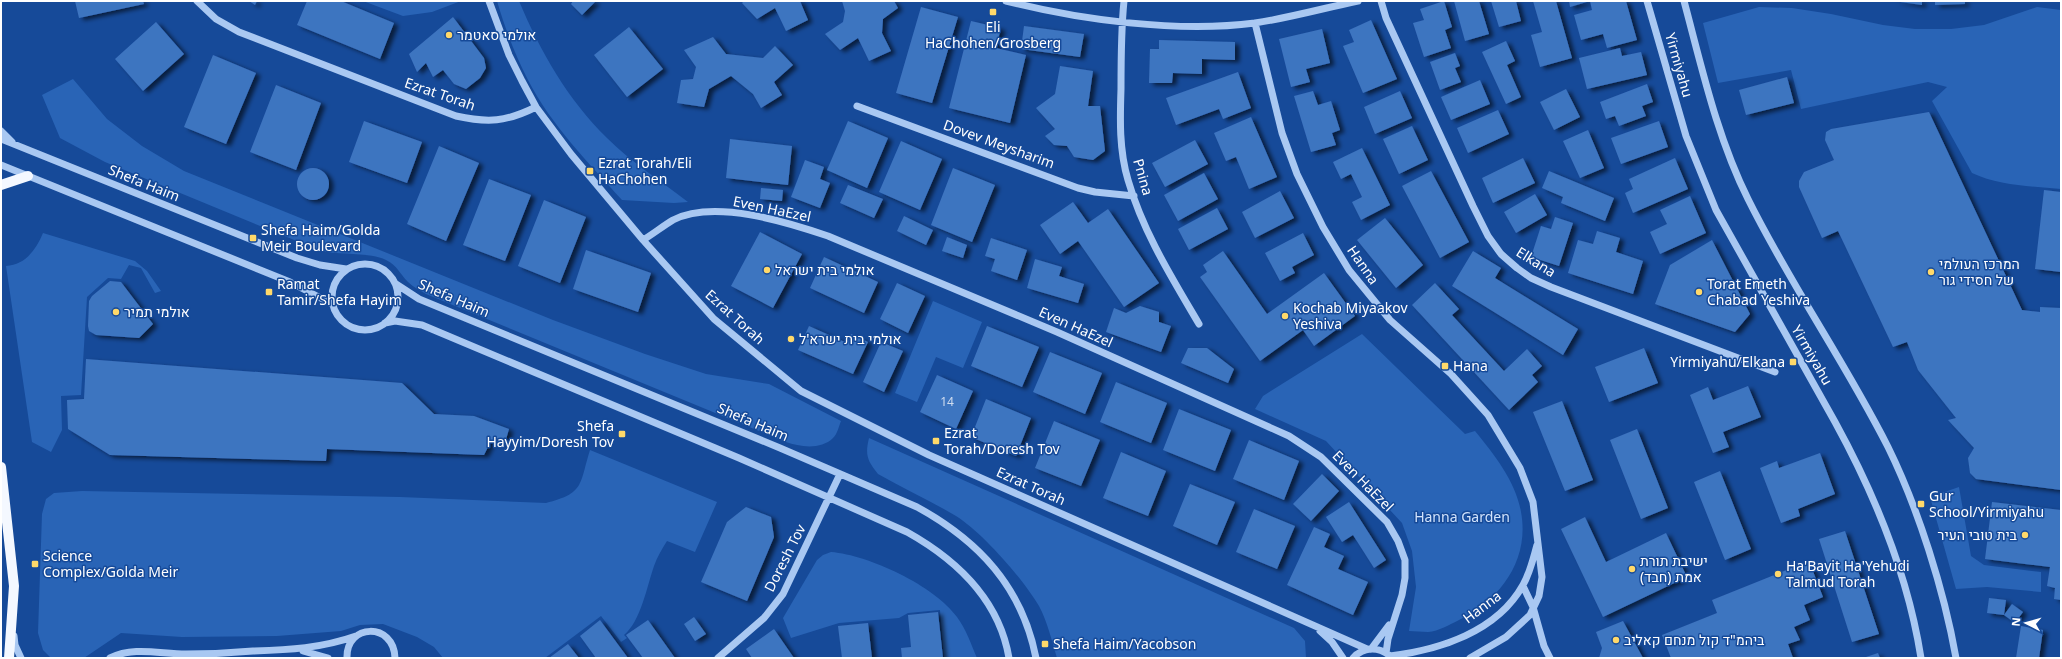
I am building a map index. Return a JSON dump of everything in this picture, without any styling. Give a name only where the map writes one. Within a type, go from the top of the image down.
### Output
[{"type":"main road","points":[[1,185],[28,176]]},
{"type":"main road","points":[[1,468],[14,586],[9,658]]},
{"type":"street","name":"Ezrat Torah","points":[[197,1],[216,19],[239,32],[456,116],[476,120],[504,120],[518,116],[536,107],[571,154],[642,240],[714,319],[801,391],[929,455],[1369,649],[1389,656]]},
{"type":"street","points":[[489,1],[509,55],[536,107]]},
{"type":"street","points":[[1006,1],[1122,22],[1180,25],[1255,23],[1358,1]]},
{"type":"street","name":"Pnina","points":[[1124,1],[1122,22],[1121,138],[1128,179],[1152,243],[1199,324]]},
{"type":"street","name":"Elkana","points":[[1380,1],[1388,22],[1473,206],[1501,254],[1531,278],[1551,287],[1775,372]]},
{"type":"street","name":"Yirmiyahu","points":[[1647,1],[1686,136],[1716,210],[1854,456],[1883,522],[1909,604],[1921,658]]},
{"type":"street","name":"Yirmiyahu","points":[[1684,1],[1716,116],[1748,198],[1865,405],[1902,478],[1939,583],[1956,658]]},
{"type":"street","name":"Hanna","points":[[1255,23],[1282,133],[1297,174],[1323,227],[1349,270],[1390,320],[1451,374],[1488,415],[1520,468],[1533,502],[1537,525],[1542,577],[1539,596],[1530,615],[1506,637],[1470,658]]},
{"type":"street","name":"Dovev Meysharim","points":[[858,106],[1078,188],[1095,192],[1134,196]]},
{"type":"street","points":[[1,131],[15,145]]},
{"type":"street","name":"Shefa Haim","points":[[1,139],[296,258],[320,266],[346,269]]},
{"type":"street","points":[[1,165],[290,282],[332,304]]},
{"type":"street","name":"Even HaEzel","points":[[642,240],[674,219],[716,210],[758,216],[795,225],[828,236],[1057,332],[1289,436],[1321,457],[1387,522],[1398,541],[1404,560],[1405,578],[1388,639],[1389,656]]},
{"type":"street","points":[[385,323],[392,315],[397,305],[398,294],[396,284],[387,272],[374,265],[365,263],[346,269],[338,277],[333,287],[332,304],[340,319],[354,328],[365,330],[376,328],[385,323],[395,321],[422,325],[739,458],[907,532],[930,545],[964,573],[991,608],[1001,629],[1009,658]]},
{"type":"street","name":"Shefa Haim","points":[[396,284],[419,299],[917,507],[968,541],[995,569],[1016,599],[1032,637],[1036,658]]},
{"type":"street","name":"Doresh Tov","points":[[718,658],[764,618],[783,594],[840,474]]},
{"type":"street","name":"Hanna","points":[[1389,656],[1439,647],[1466,636],[1493,619],[1513,600],[1523,586],[1531,567],[1537,544],[1537,525]]},
{"type":"street","points":[[1523,586],[1534,607],[1544,646],[1550,658]]},
{"type":"street","name":"Even HaEzel","points":[[1369,649],[1390,624],[1398,607]]},
{"type":"street","name":"Ezrat Torah","points":[[1311,623],[1332,642],[1343,658]]},
{"type":"street","points":[[12,628],[15,645],[21,658]]},
{"type":"street","points":[[110,658],[118,654],[143,651],[185,654],[297,649],[331,644],[370,631],[386,636],[395,649],[395,658]]},
{"type":"street","points":[[347,658],[348,649],[356,636]]},
{"type":"street","points":[[297,649],[328,658]]},
{"type":"street","points":[[1353,658],[1369,649]]},
{"type":"street","points":[[122,658],[133,652]]},
{"type":"green space","points":[[363,1],[461,1],[432,12],[403,16]]},
{"type":"green space","points":[[497,1],[519,1],[536,38],[556,74],[580,108],[607,138],[626,155],[688,202],[674,203],[622,200],[571,143],[537,97],[523,71]]},
{"type":"green space","points":[[1759,7],[1792,8],[1831,14],[1883,25],[1915,29],[1951,29],[1984,25],[2037,7],[2061,10],[2061,189],[2004,183],[1993,181],[1972,173],[1932,101],[1947,87],[1928,82],[1801,109],[1791,70],[1718,83],[1703,23]]},
{"type":"green space","points":[[73,79],[107,119],[142,146],[184,171],[553,320],[645,354],[706,374],[769,384],[841,421],[837,433],[828,442],[817,446],[804,446],[786,442],[426,294],[410,284],[390,262],[379,257],[321,251],[105,162],[60,138],[42,95]]},
{"type":"green space","points":[[43,233],[135,261],[147,271],[161,291],[155,293],[141,268],[129,265],[121,279],[108,278],[87,297],[81,395],[61,396],[62,430],[51,452],[32,442],[6,266],[19,263],[29,256]]},
{"type":"green space","points":[[933,301],[982,322],[963,368],[936,357],[917,402],[895,393]]},
{"type":"green space","name":"Hanna Garden","points":[[1362,334],[1465,434],[1475,431],[1490,449],[1509,479],[1521,512],[1523,530],[1521,546],[1516,562],[1509,576],[1499,590],[1474,612],[1448,626],[1428,632],[1409,631],[1416,587],[1412,551],[1402,523],[1326,441],[1255,409],[1263,396]]},
{"type":"green space","points":[[869,438],[1294,628],[1305,641],[1306,658],[1057,658],[1047,625],[1039,606],[1002,557],[978,533],[956,516],[878,474],[871,465],[867,453]]},
{"type":"green space","points":[[590,450],[717,502],[695,552],[667,541],[655,563],[643,603],[635,621],[624,635],[627,638],[621,642],[601,616],[545,658],[443,658],[434,647],[417,637],[383,624],[360,625],[341,631],[277,636],[182,637],[121,633],[84,658],[51,658],[43,650],[38,633],[42,514],[46,499],[54,493],[82,491],[400,497],[546,503],[559,499],[574,491],[582,480]]},
{"type":"green space","points":[[1959,487],[1971,556],[1984,565],[2041,572],[2041,592],[1987,587],[1956,589],[1930,497]]},
{"type":"green space","points":[[831,552],[846,554],[882,566],[900,574],[933,594],[947,605],[957,617],[977,658],[944,658],[940,610],[908,613],[899,618],[839,623],[791,638],[783,618],[817,560],[823,555]]},
{"type":"building","points":[[75,1],[143,1],[144,4],[79,18]]},
{"type":"building","points":[[249,1],[257,1],[255,5]]},
{"type":"building","points":[[307,1],[341,1],[394,23],[380,59],[297,25]]},
{"type":"building","points":[[573,1],[596,1],[582,15],[571,4]]},
{"type":"building","points":[[744,1],[800,1],[808,20],[786,31],[775,8],[757,19],[742,3]]},
{"type":"building","points":[[842,1],[894,1],[898,8],[883,19],[882,33],[891,51],[869,61],[858,38],[840,50],[825,34],[843,22],[845,11]]},
{"type":"building","points":[[1444,1],[1452,27],[1445,30],[1451,48],[1424,57],[1413,23],[1424,20],[1420,9]]},
{"type":"building","points":[[1454,1],[1479,1],[1489,34],[1465,41]]},
{"type":"building","points":[[1491,1],[1516,1],[1521,21],[1499,27]]},
{"type":"building","points":[[1533,1],[1556,1],[1572,58],[1540,67],[1531,35],[1542,32]]},
{"type":"building","points":[[1569,1],[1590,1],[1570,7]]},
{"type":"building","points":[[1590,1],[1626,1],[1637,40],[1607,48],[1603,34],[1581,40],[1574,15],[1592,10]]},
{"type":"building","points":[[1893,1],[1922,1],[1922,5]]},
{"type":"building","points":[[1935,1],[1965,1],[1965,4],[1935,5]]},
{"type":"building","points":[[921,7],[958,17],[932,103],[896,93]]},
{"type":"building","name":"אולמי סאטמר","points":[[453,17],[484,58],[486,68],[480,78],[466,89],[454,84],[443,70],[433,77],[426,63],[417,72],[409,54]]},
{"type":"building","points":[[1371,20],[1397,79],[1363,93],[1343,46],[1354,42],[1349,30]]},
{"type":"building","points":[[971,21],[1001,28],[996,48],[1026,55],[1010,123],[949,108]]},
{"type":"building","points":[[156,22],[184,54],[143,91],[115,59]]},
{"type":"building","points":[[1024,26],[1084,34],[1080,57],[1021,49]]},
{"type":"building","points":[[629,27],[663,69],[627,97],[594,55]]},
{"type":"building","points":[[1322,29],[1330,63],[1306,69],[1310,82],[1291,87],[1279,39]]},
{"type":"building","points":[[713,37],[726,54],[763,58],[775,46],[793,65],[774,82],[782,95],[761,108],[753,94],[731,76],[709,89],[704,107],[677,103],[681,80],[693,79],[696,67],[684,50]]},
{"type":"building","points":[[1159,40],[1235,42],[1235,60],[1202,59],[1202,74],[1173,73],[1172,83],[1149,83],[1150,49],[1159,49]]},
{"type":"building","points":[[1506,41],[1515,61],[1507,65],[1521,97],[1506,104],[1482,52]]},
{"type":"building","points":[[1620,48],[1622,56],[1641,52],[1647,75],[1587,89],[1579,58]]},
{"type":"building","points":[[1455,53],[1460,66],[1455,68],[1461,82],[1440,90],[1430,62]]},
{"type":"building","points":[[213,55],[256,73],[226,144],[184,127]]},
{"type":"building","points":[[1060,66],[1093,71],[1088,106],[1100,106],[1105,151],[1093,160],[1074,157],[1067,146],[1054,145],[1045,136],[1055,129],[1036,108],[1055,94]]},
{"type":"building","points":[[1238,72],[1251,108],[1223,119],[1219,109],[1176,125],[1166,98]]},
{"type":"building","points":[[1787,77],[1794,103],[1746,115],[1739,90]]},
{"type":"building","points":[[1480,80],[1490,104],[1451,120],[1441,97]]},
{"type":"building","points":[[1647,84],[1653,102],[1642,106],[1646,116],[1619,126],[1615,116],[1606,119],[1600,102]]},
{"type":"building","points":[[276,85],[321,103],[296,170],[250,152]]},
{"type":"building","points":[[1566,89],[1580,117],[1554,130],[1540,102]]},
{"type":"building","points":[[1313,91],[1318,105],[1331,101],[1340,130],[1332,133],[1336,145],[1311,152],[1294,96]]},
{"type":"building","points":[[1400,91],[1412,118],[1375,134],[1364,107]]},
{"type":"building","points":[[1498,110],[1509,134],[1468,153],[1457,128]]},
{"type":"building","name":"המרכז העולמי של חסידי גור","points":[[1929,112],[2022,310],[2040,312],[2040,307],[2061,308],[2061,490],[1976,479],[1970,473],[1968,458],[1974,448],[1948,420],[1956,418],[1918,370],[1907,342],[1893,347],[1838,231],[1822,238],[1799,187],[1799,181],[1804,172],[1834,160],[1825,140],[1826,132],[1831,129]]},
{"type":"building","points":[[1251,117],[1277,177],[1249,189],[1236,157],[1226,161],[1214,133]]},
{"type":"building","points":[[364,121],[422,142],[407,183],[349,162]]},
{"type":"building","points":[[848,121],[888,138],[867,188],[827,170]]},
{"type":"building","points":[[1659,121],[1668,147],[1621,164],[1611,138]]},
{"type":"building","points":[[1412,126],[1428,160],[1399,174],[1383,139]]},
{"type":"building","points":[[1588,130],[1604,168],[1580,178],[1563,141]]},
{"type":"building","points":[[730,139],[792,146],[788,185],[726,178]]},
{"type":"building","points":[[1195,140],[1208,164],[1165,187],[1152,163]]},
{"type":"building","points":[[901,141],[942,159],[920,210],[879,192]]},
{"type":"building","points":[[439,146],[479,163],[446,241],[407,224]]},
{"type":"building","points":[[1362,148],[1390,205],[1361,220],[1352,202],[1362,197],[1351,174],[1341,179],[1333,162]]},
{"type":"building","points":[[1523,158],[1535,183],[1493,203],[1482,178]]},
{"type":"building","points":[[1675,158],[1688,189],[1633,213],[1625,193],[1633,189],[1629,179]]},
{"type":"building","points":[[805,160],[824,167],[820,179],[830,183],[820,208],[791,197]]},
{"type":"building","points":[[310,168],[316,168],[326,175],[329,184],[328,190],[322,197],[316,200],[310,200],[300,193],[297,187],[297,181],[304,171]]},
{"type":"building","points":[[953,168],[995,185],[972,242],[931,225]]},
{"type":"building","points":[[1431,171],[1469,242],[1440,258],[1402,186]]},
{"type":"building","points":[[1549,171],[1614,198],[1605,221],[1561,203],[1563,197],[1542,188]]},
{"type":"building","points":[[1204,173],[1218,199],[1178,221],[1164,195]]},
{"type":"building","points":[[489,179],[531,195],[505,261],[463,245]]},
{"type":"building","points":[[848,185],[883,199],[874,218],[840,203]]},
{"type":"building","points":[[761,188],[783,190],[782,201],[760,199]]},
{"type":"building","points":[[2044,190],[2061,192],[2061,272],[2035,269]]},
{"type":"building","points":[[1280,191],[1294,218],[1255,238],[1242,212]]},
{"type":"building","points":[[1535,194],[1547,215],[1516,233],[1504,212]]},
{"type":"building","points":[[1690,196],[1706,233],[1660,254],[1650,232],[1667,224],[1660,210]]},
{"type":"building","points":[[544,200],[586,217],[560,283],[518,266]]},
{"type":"building","points":[[1073,202],[1088,223],[1108,209],[1159,283],[1124,307],[1078,241],[1060,254],[1040,225]]},
{"type":"building","points":[[1217,208],[1228,229],[1189,250],[1178,229]]},
{"type":"building","points":[[904,216],[933,230],[926,245],[897,231]]},
{"type":"building","points":[[1555,217],[1573,223],[1559,266],[1531,257],[1541,226],[1551,229]]},
{"type":"building","points":[[1385,218],[1423,265],[1396,288],[1357,240]]},
{"type":"building","points":[[1597,231],[1620,238],[1616,252],[1643,261],[1633,294],[1568,273],[1578,240],[1593,244]]},
{"type":"building","name":"אולמי בית ישראל","points":[[760,232],[802,254],[773,308],[731,286]]},
{"type":"building","points":[[1303,233],[1314,255],[1292,267],[1295,273],[1280,281],[1265,253]]},
{"type":"building","points":[[947,237],[967,245],[963,258],[942,251]]},
{"type":"building","points":[[991,238],[1027,250],[1017,280],[991,271],[995,259],[985,256]]},
{"type":"building","name":"Torat Emeth Chabad Yeshiva","points":[[1712,240],[1750,314],[1735,332],[1655,304],[1670,265]]},
{"type":"building","points":[[586,250],[651,273],[638,312],[573,289]]},
{"type":"building","points":[[1223,251],[1267,314],[1324,273],[1355,316],[1314,346],[1303,330],[1260,361],[1200,277],[1207,272],[1203,265]]},
{"type":"building","points":[[1473,251],[1501,268],[1495,278],[1578,329],[1563,355],[1452,286]]},
{"type":"building","points":[[824,257],[878,282],[864,313],[810,288]]},
{"type":"building","points":[[1035,259],[1062,267],[1059,276],[1084,284],[1078,303],[1027,288]]},
{"type":"building","name":"אולמי תמיר","points":[[110,281],[121,282],[153,324],[139,338],[96,335],[89,331],[89,301],[92,296]]},
{"type":"building","points":[[897,283],[925,296],[908,333],[880,319]]},
{"type":"building","points":[[1435,283],[1459,309],[1452,315],[1504,371],[1527,349],[1542,366],[1532,375],[1538,382],[1509,410],[1412,305]]},
{"type":"building","points":[[1140,306],[1159,312],[1159,322],[1171,326],[1161,352],[1106,332],[1114,308],[1126,313]]},
{"type":"building","points":[[809,326],[847,343],[851,334],[868,342],[853,374],[798,350]]},
{"type":"building","points":[[987,326],[1039,347],[1022,387],[971,366]]},
{"type":"building","points":[[881,342],[903,351],[884,392],[863,382]]},
{"type":"building","points":[[1188,348],[1207,348],[1234,369],[1228,383],[1181,363]]},
{"type":"building","points":[[1644,348],[1658,383],[1609,402],[1595,367]]},
{"type":"building","points":[[1050,352],[1102,373],[1085,414],[1033,392]]},
{"type":"building","points":[[86,359],[402,383],[434,414],[474,416],[509,429],[505,443],[490,443],[484,455],[327,449],[326,461],[110,455],[68,429],[67,400],[84,399]]},
{"type":"building","points":[[937,375],[973,391],[956,429],[920,412]]},
{"type":"building","points":[[1116,382],[1167,403],[1151,443],[1100,422]]},
{"type":"building","points":[[1748,386],[1761,417],[1723,432],[1729,447],[1713,453],[1690,395],[1708,387],[1713,400]]},
{"type":"building","points":[[986,399],[1031,418],[1016,456],[971,437]]},
{"type":"building","points":[[1562,401],[1593,480],[1565,491],[1533,412]]},
{"type":"building","points":[[1179,409],[1231,430],[1215,471],[1163,450]]},
{"type":"building","points":[[1054,421],[1100,440],[1081,486],[1035,468]]},
{"type":"building","points":[[1637,429],[1668,508],[1641,519],[1610,440]]},
{"type":"building","points":[[1249,440],[1299,461],[1284,500],[1233,479]]},
{"type":"building","points":[[1121,452],[1166,471],[1148,516],[1103,498]]},
{"type":"building","points":[[1820,453],[1835,494],[1798,509],[1800,516],[1781,523],[1760,468],[1777,461],[1779,468]]},
{"type":"building","points":[[1720,471],[1751,549],[1725,560],[1694,482]]},
{"type":"building","points":[[1322,474],[1339,491],[1311,521],[1293,504]]},
{"type":"building","points":[[1190,484],[1235,502],[1217,545],[1173,526]]},
{"type":"building","points":[[1349,502],[1386,560],[1374,568],[1353,535],[1342,542],[1326,517]]},
{"type":"building","name":"בית טובי העיר","points":[[1992,502],[2061,510],[2061,600],[2054,599],[2055,588],[2047,586],[2050,567],[1985,559]]},
{"type":"building","points":[[746,507],[771,517],[774,537],[747,601],[701,582],[727,522]]},
{"type":"building","points":[[1254,509],[1295,526],[1277,569],[1236,552]]},
{"type":"building","name":"ישיבת תורת אמת (חבד)","points":[[1585,517],[1606,562],[1666,533],[1687,577],[1603,617],[1561,529]]},
{"type":"building","points":[[1314,527],[1330,534],[1324,547],[1344,556],[1338,569],[1368,582],[1353,615],[1287,585]]},
{"type":"building","points":[[1845,531],[1879,634],[1852,642],[1819,539]]},
{"type":"building","points":[[1809,561],[1823,597],[1804,605],[1810,620],[1794,627],[1800,640],[1788,644],[1793,658],[1671,658],[1662,635],[1717,613],[1712,600]]},
{"type":"building","points":[[1989,598],[2006,600],[2004,615],[1987,613]]},
{"type":"building","points":[[2012,604],[2023,612],[2015,623],[2004,615]]},
{"type":"building","points":[[938,612],[943,658],[902,658],[901,648],[911,647],[908,615]]},
{"type":"building","points":[[694,617],[706,634],[695,641],[684,624]]},
{"type":"building","points":[[600,620],[628,658],[596,658],[580,636]]},
{"type":"building","points":[[648,620],[675,658],[643,658],[626,635]]},
{"type":"building","name":"ביהמ\"ד קול מנחם קאליב","points":[[1623,621],[1643,658],[1599,658],[1602,648],[1596,632]]},
{"type":"building","points":[[868,623],[872,658],[842,658],[838,626]]},
{"type":"building","points":[[2021,626],[2043,630],[2039,658],[2016,658]]},
{"type":"building","points":[[774,629],[794,658],[752,658],[746,649]]},
{"type":"building","points":[[568,644],[579,658],[549,658]]},
{"type":"building","points":[[1878,653],[1880,658],[1863,658]]},
{"type":"place","name":"Eli HaChohen/Grosberg","points":[[993,12]]},
{"type":"place","name":"אולמי סאטמר","points":[[449,35]]},
{"type":"place","name":"Ezrat Torah/Eli HaChohen","points":[[590,171]]},
{"type":"place","name":"Shefa Haim/Golda Meir Boulevard","points":[[253,238]]},
{"type":"place","name":"אולמי בית ישראל","points":[[767,270]]},
{"type":"place","name":"המרכז העולמי של חסידי גור","points":[[1931,272]]},
{"type":"place","name":"Ramat Tamir/Shefa Hayim","points":[[269,292]]},
{"type":"place","name":"Torat Emeth Chabad Yeshiva","points":[[1699,292]]},
{"type":"place","name":"אולמי תמיר","points":[[116,312]]},
{"type":"place","name":"Kochab Miyaakov Yeshiva","points":[[1285,316]]},
{"type":"place","name":"אולמי בית ישרא'ל","points":[[791,339]]},
{"type":"place","name":"Yirmiyahu/Elkana","points":[[1793,362]]},
{"type":"place","name":"Hana","points":[[1445,366]]},
{"type":"place","name":"Shefa Hayyim/Doresh Tov","points":[[622,434]]},
{"type":"place","name":"Ezrat Torah/Doresh Tov","points":[[936,441]]},
{"type":"place","name":"Gur School/Yirmiyahu","points":[[1921,504]]},
{"type":"place","name":"בית טובי העיר","points":[[2025,535]]},
{"type":"place","name":"Science Complex/Golda Meir","points":[[35,564]]},
{"type":"place","name":"ישיבת תורת אמת (חבד)","points":[[1632,569]]},
{"type":"place","name":"Ha'Bayit Ha'Yehudi Talmud Torah","points":[[1778,574]]},
{"type":"place","name":"ביהמ\"ד קול מנחם קאליב","points":[[1616,640]]},
{"type":"place","name":"Shefa Haim/Yacobson","points":[[1045,644]]}]
